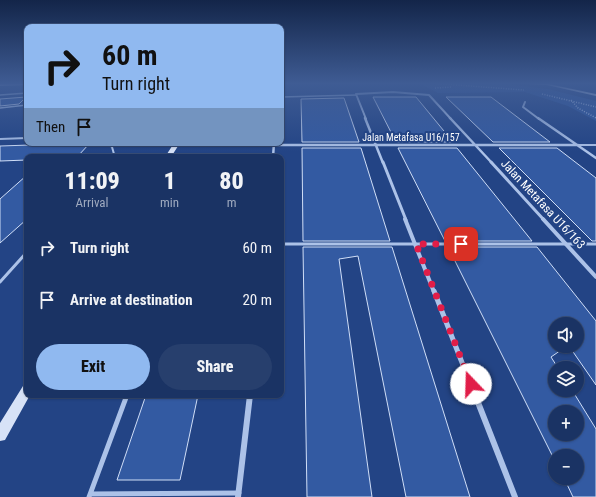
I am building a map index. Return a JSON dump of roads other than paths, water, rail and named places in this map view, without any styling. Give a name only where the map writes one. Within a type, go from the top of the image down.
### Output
[{"type":"main road","points":[[0,435],[24,395]]},
{"type":"street","points":[[360,106],[416,244],[515,497]]},
{"type":"street","name":"Jalan Metafasa U16/163","points":[[439,106],[596,277]]},
{"type":"street","points":[[522,106],[596,158]]},
{"type":"street","name":"Jalan Metafasa U16/157","points":[[284,144],[578,145]]},
{"type":"street","points":[[238,495],[250,398]]},
{"type":"lane","points":[[0,108],[16,106]]},
{"type":"lane","points":[[0,139],[24,138]]},
{"type":"lane","points":[[578,145],[596,145]]},
{"type":"lane","points":[[284,244],[596,244]]},
{"type":"lane","points":[[0,282],[24,255]]},
{"type":"lane","points":[[126,398],[89,496],[238,495]]}]
